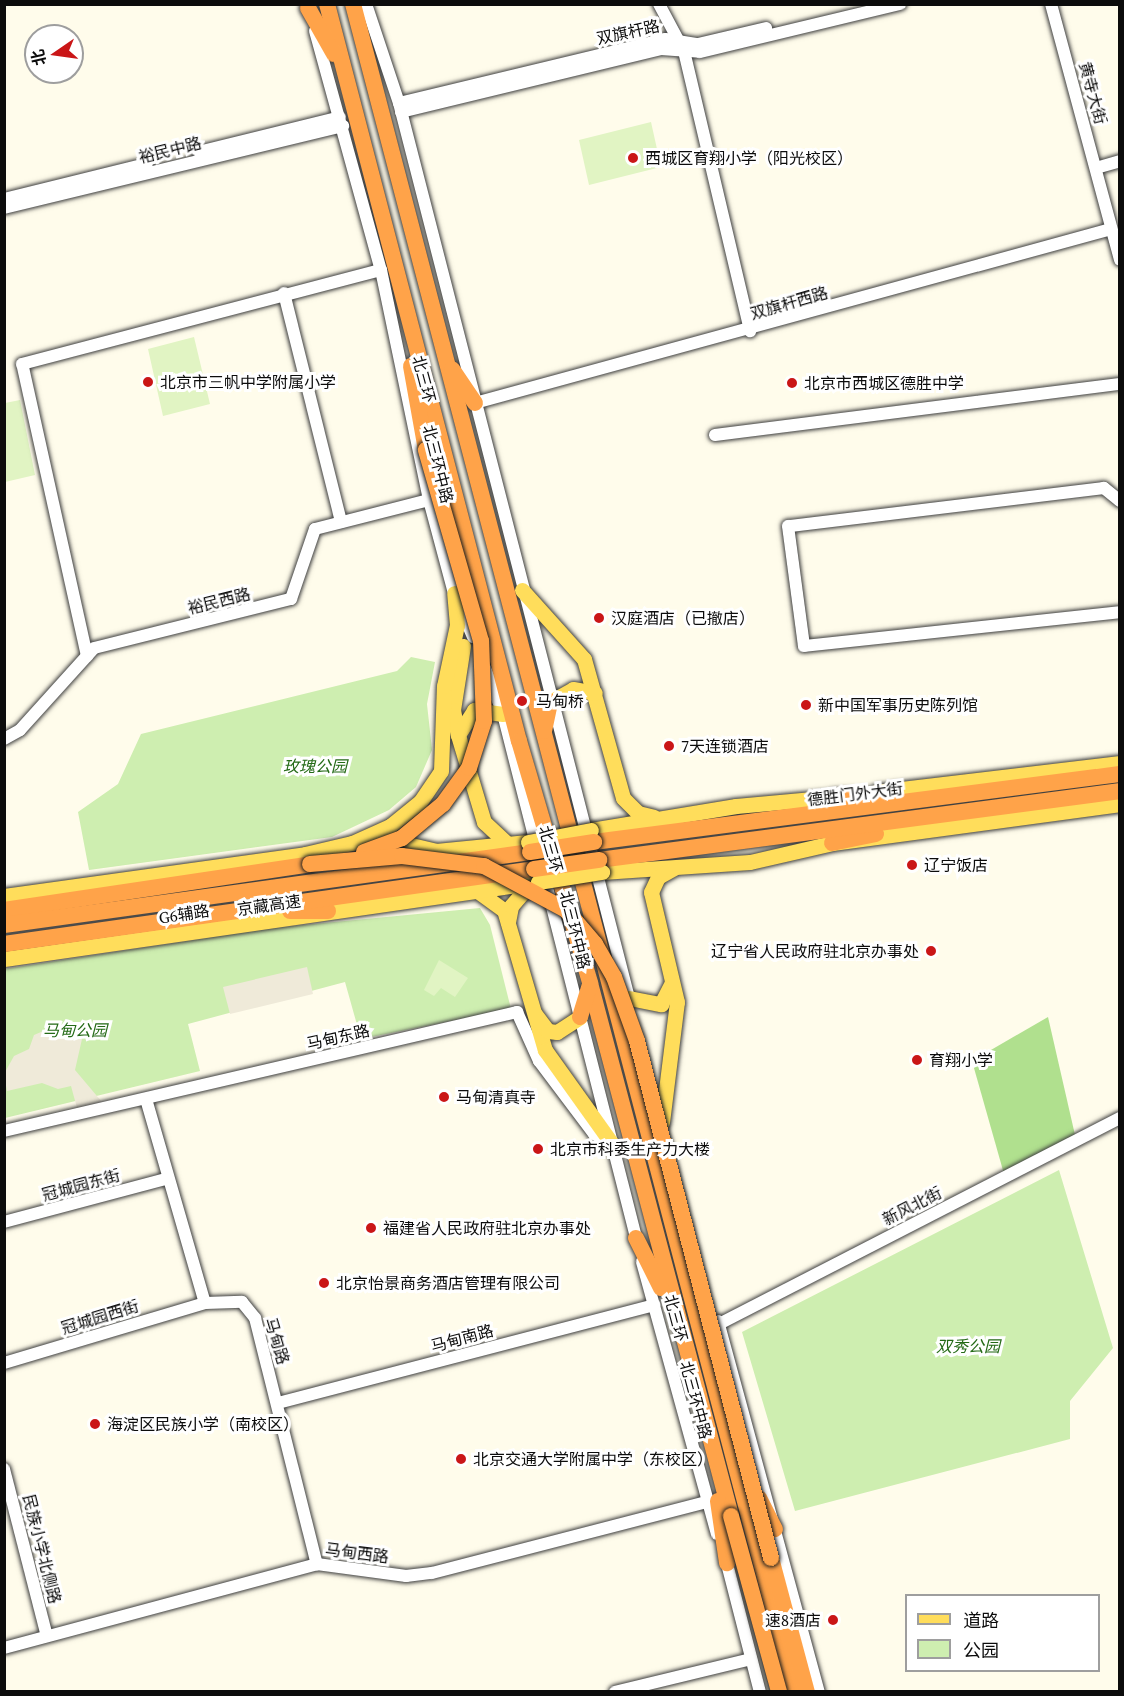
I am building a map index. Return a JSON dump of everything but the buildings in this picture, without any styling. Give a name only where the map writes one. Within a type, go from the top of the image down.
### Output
[{"type":"highway","name":"北三环","points":[[327,4],[347,80],[388,270],[519,741],[590,983],[710,1447],[738,1514],[795,1692]]},
{"type":"highway","name":"北三环","points":[[353,4],[690,1296],[724,1431],[738,1514],[779,1692]]},
{"type":"highway","points":[[360,4],[368,66]]},
{"type":"highway","points":[[308,6],[347,80]]},
{"type":"highway","points":[[4,910],[195,880],[308,859],[402,838],[459,786],[478,746],[486,662],[426,450],[388,270]]},
{"type":"highway","points":[[443,355],[475,403]]},
{"type":"highway","points":[[543,735],[550,702]]},
{"type":"highway","points":[[503,714],[519,741]]},
{"type":"highway","name":"德胜门外大街","points":[[600,866],[991,801],[1119,774]]},
{"type":"highway","name":"德胜门外大街","points":[[593,836],[1119,791]]},
{"type":"highway","points":[[1086,795],[1119,798]]},
{"type":"highway","points":[[834,797],[991,801]]},
{"type":"highway","points":[[832,843],[991,801]]},
{"type":"highway","points":[[527,859],[593,836]]},
{"type":"highway","points":[[308,859],[402,856],[484,866],[566,910],[604,958],[637,1041],[807,1692]]},
{"type":"highway","points":[[308,859],[390,871]]},
{"type":"highway","points":[[527,859],[600,866]]},
{"type":"highway","name":"京藏高速","points":[[4,925],[414,867],[527,859]]},
{"type":"highway","name":"京藏高速","points":[[4,944],[238,909],[527,859]]},
{"type":"highway","points":[[238,909],[328,911]]},
{"type":"highway","points":[[606,974],[629,998]]},
{"type":"highway","points":[[580,1017],[590,983]]},
{"type":"highway","points":[[690,1296],[692,1228]]},
{"type":"highway","points":[[636,1238],[676,1318]]},
{"type":"highway","points":[[724,1431],[775,1529]]},
{"type":"highway","points":[[710,1447],[727,1563]]},
{"type":"main road","points":[[522,590],[584,659],[623,798],[638,813],[654,817]]},
{"type":"main road","points":[[4,896],[308,859],[372,836],[420,802],[441,771],[443,694],[457,624],[454,593]]},
{"type":"main road","points":[[467,622],[455,690],[458,735],[484,822],[527,859]]},
{"type":"main road","points":[[550,702],[573,689],[595,693]]},
{"type":"main road","points":[[458,735],[474,710],[503,714]]},
{"type":"main road","name":"德胜门外大街","points":[[593,836],[611,826],[654,817],[1119,763]]},
{"type":"main road","points":[[611,826],[623,798]]},
{"type":"main road","points":[[619,871],[750,862],[832,843],[1119,804]]},
{"type":"main road","points":[[476,847],[484,822]]},
{"type":"main road","points":[[372,836],[436,851],[476,847],[527,859]]},
{"type":"main road","points":[[508,922],[527,859]]},
{"type":"main road","name":"G6辅路","points":[[4,959],[476,890],[527,859]]},
{"type":"main road","points":[[600,866],[619,871],[646,887],[652,902],[671,984],[676,1021],[662,1122]]},
{"type":"main road","points":[[652,902],[658,877],[676,867]]},
{"type":"main road","points":[[476,890],[498,901],[508,922],[527,998],[545,1050],[612,1144]]},
{"type":"main road","points":[[629,998],[661,1004],[671,984]]},
{"type":"main road","points":[[527,998],[548,1031],[566,1030],[580,1017]]},
{"type":"street","name":"北三环中路","points":[[366,4],[400,108],[550,702],[662,1122],[819,1692]]},
{"type":"street","points":[[659,4],[682,46],[750,331]]},
{"type":"street","name":"双旗杆路","points":[[682,46],[865,4]]},
{"type":"street","points":[[400,108],[661,49],[682,46],[700,52],[900,4]]},
{"type":"street","name":"黄寺大街","points":[[1050,4],[1119,260]]},
{"type":"street","name":"北三环中路","points":[[308,6],[388,270],[429,500],[454,593],[503,714],[636,1238],[706,1502],[727,1563],[760,1692]]},
{"type":"street","name":"裕民中路","points":[[4,199],[342,122]]},
{"type":"street","name":"裕民中路","points":[[4,208],[342,122]]},
{"type":"street","points":[[1096,168],[1119,161]]},
{"type":"street","name":"双旗杆西路","points":[[475,403],[750,331],[1111,230]]},
{"type":"street","points":[[87,656],[22,364],[284,293],[388,270]]},
{"type":"street","points":[[284,293],[341,522]]},
{"type":"street","points":[[715,435],[1119,384]]},
{"type":"street","points":[[1119,501],[1104,488],[788,526],[804,646],[1119,612]]},
{"type":"street","name":"裕民西路","points":[[4,739],[20,730],[94,648],[291,599],[315,529],[429,500]]},
{"type":"street","name":"马甸东路","points":[[4,1131],[517,1012],[539,1061],[594,1134],[612,1144]]},
{"type":"street","points":[[146,1099],[166,1179],[205,1303]]},
{"type":"street","name":"新风北街","points":[[719,1324],[1119,1118]]},
{"type":"street","name":"冠城园东街","points":[[4,1222],[166,1179]]},
{"type":"street","name":"马甸路","points":[[205,1303],[242,1302],[255,1318],[317,1564]]},
{"type":"street","name":"冠城园西街","points":[[4,1363],[205,1303]]},
{"type":"street","name":"马甸南路","points":[[278,1403],[654,1305]]},
{"type":"street","name":"民族小学北侧路","points":[[4,1469],[47,1636]]},
{"type":"street","name":"马甸西路","points":[[4,1648],[317,1564],[406,1576],[432,1573],[706,1502]]},
{"type":"street","points":[[615,1692],[752,1659]]},
{"type":"green space","points":[[651,122],[661,167],[589,185],[579,140]]},
{"type":"green space","points":[[194,337],[210,404],[163,416],[148,349]]},
{"type":"green space","points":[[20,400],[35,475],[5,482],[5,403]]},
{"type":"green space","name":"玫瑰公园","points":[[411,657],[435,662],[427,704],[432,750],[416,787],[389,810],[332,837],[89,870],[78,812],[118,784],[141,734],[397,671]]},
{"type":"green space","name":"马甸公园","points":[[480,908],[490,925],[511,1009],[361,1039],[345,982],[188,1024],[200,1071],[5,1118],[4,969],[272,928]]},
{"type":"green space","points":[[439,960],[468,978],[455,997],[441,988],[434,996],[424,990]]},
{"type":"green space","points":[[1048,1017],[1075,1135],[1004,1174],[972,1061]]},
{"type":"green space","name":"双秀公园","points":[[1059,1170],[1113,1348],[1070,1401],[1070,1439],[795,1511],[742,1332]]},
{"type":"shaded area","points":[[307,967],[313,994],[230,1014],[223,987]]},
{"type":"shaded area","points":[[55,1026],[72,1028],[82,1039],[75,1070],[102,1102],[77,1108],[71,1086],[58,1089],[42,1083],[7,1091],[4,1074],[14,1056],[29,1049],[34,1035]]},
{"type":"place","name":"西城区育翔小学（阳光校区）","points":[[633,158]]},
{"type":"place","name":"北京市三帆中学附属小学","points":[[148,382]]},
{"type":"place","name":"北京市西城区德胜中学","points":[[792,383]]},
{"type":"place","name":"汉庭酒店（已撤店）","points":[[599,618]]},
{"type":"place","name":"马甸桥","points":[[522,701]]},
{"type":"place","name":"新中国军事历史陈列馆","points":[[806,705]]},
{"type":"place","name":"7天连锁酒店","points":[[669,746]]},
{"type":"place","name":"辽宁饭店","points":[[912,865]]},
{"type":"place","name":"辽宁省人民政府驻北京办事处","points":[[931,951]]},
{"type":"place","name":"育翔小学","points":[[917,1060]]},
{"type":"place","name":"马甸清真寺","points":[[444,1097]]},
{"type":"place","name":"北京市科委生产力大楼","points":[[538,1149]]},
{"type":"place","name":"福建省人民政府驻北京办事处","points":[[371,1228]]},
{"type":"place","name":"北京怡景商务酒店管理有限公司","points":[[324,1283]]},
{"type":"place","name":"海淀区民族小学（南校区）","points":[[95,1424]]},
{"type":"place","name":"北京交通大学附属中学（东校区）","points":[[461,1459]]},
{"type":"place","name":"速8酒店","points":[[833,1620]]}]
